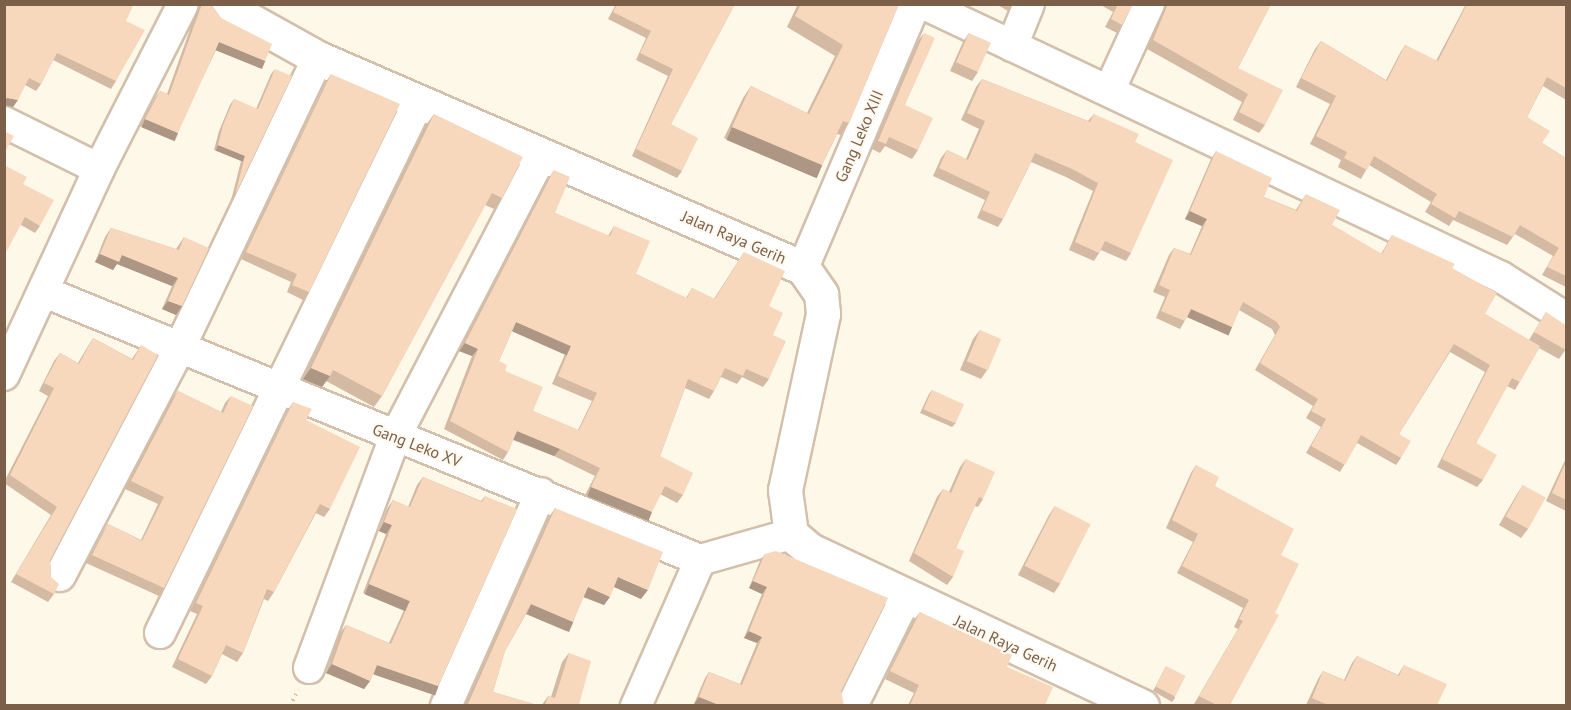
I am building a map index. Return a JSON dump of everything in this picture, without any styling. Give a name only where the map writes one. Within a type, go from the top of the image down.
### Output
[{"type":"street","points":[[4,375],[47,293],[99,168],[183,4]]},
{"type":"street","name":"Jalan Raya Gerih","points":[[221,4],[318,58],[419,101],[540,158],[804,268],[821,294],[823,314],[785,490],[791,534],[810,550],[906,597],[1142,705]]},
{"type":"street","name":"Gang Leko XIII","points":[[804,268],[915,4]]},
{"type":"street","points":[[924,4],[1501,277],[1566,318]]},
{"type":"street","points":[[1011,46],[1029,4]]},
{"type":"street","points":[[1109,91],[1149,4]]},
{"type":"street","points":[[60,576],[180,348],[318,58]]},
{"type":"street","points":[[160,633],[419,101]]},
{"type":"street","points":[[4,122],[99,168]]},
{"type":"street","points":[[309,668],[394,437],[540,158]]},
{"type":"street","name":"Gang Leko XV","points":[[47,293],[699,560]]},
{"type":"street","points":[[446,705],[541,494]]},
{"type":"street","points":[[636,705],[699,560],[791,534]]},
{"type":"street","points":[[852,705],[906,597]]},
{"type":"building","points":[[4,4],[134,4],[126,21],[145,30],[116,81],[57,53],[41,84],[29,78],[18,100],[7,98],[4,100]]},
{"type":"building","points":[[202,4],[211,4],[221,18],[272,44],[265,61],[219,42],[178,133],[145,119],[160,91],[169,95]]},
{"type":"building","points":[[617,4],[735,4],[671,124],[698,138],[682,171],[636,149],[673,69],[640,53],[651,31],[613,12]]},
{"type":"building","points":[[801,4],[899,4],[849,123],[843,121],[822,165],[732,127],[751,86],[809,114],[843,45],[795,16]]},
{"type":"building","points":[[1118,4],[1133,4],[1122,25],[1111,19]]},
{"type":"building","points":[[1168,4],[1271,4],[1238,68],[1283,90],[1265,125],[1239,112],[1248,94],[1153,40]]},
{"type":"building","points":[[1467,4],[1566,4],[1566,88],[1547,77],[1527,117],[1550,131],[1542,143],[1566,158],[1566,276],[1547,267],[1559,248],[1520,225],[1513,237],[1459,211],[1455,218],[1431,204],[1437,194],[1374,156],[1367,170],[1344,158],[1347,152],[1316,136],[1336,96],[1301,78],[1321,41],[1387,81],[1405,45],[1438,61]]},
{"type":"building","points":[[924,33],[935,38],[905,105],[933,118],[918,150],[889,137],[886,144],[878,141]]},
{"type":"building","points":[[969,33],[991,43],[978,72],[956,62]]},
{"type":"building","points":[[275,69],[292,76],[235,195],[245,156],[218,145],[223,125],[234,99],[258,109]]},
{"type":"building","points":[[331,74],[400,104],[309,292],[292,285],[297,274],[246,252]]},
{"type":"building","points":[[982,79],[1090,122],[1094,114],[1139,134],[1135,142],[1173,160],[1131,253],[1105,241],[1099,253],[1075,242],[1098,183],[1072,169],[1035,153],[1003,219],[982,210],[990,192],[939,168],[947,150],[968,160],[985,121],[967,113]]},
{"type":"building","points":[[434,114],[523,157],[502,198],[492,193],[382,396],[333,370],[330,376],[311,368]]},
{"type":"building","points":[[4,131],[14,136],[4,154]]},
{"type":"building","points":[[1216,151],[1272,178],[1264,197],[1297,211],[1306,194],[1340,210],[1332,225],[1382,254],[1392,235],[1455,264],[1452,268],[1497,293],[1485,314],[1540,346],[1520,382],[1512,378],[1476,443],[1497,455],[1483,480],[1442,459],[1490,365],[1454,344],[1399,434],[1411,441],[1401,458],[1361,435],[1345,465],[1311,446],[1326,419],[1311,411],[1318,399],[1260,363],[1280,327],[1277,322],[1243,302],[1232,327],[1191,309],[1185,321],[1161,311],[1170,290],[1159,285],[1174,248],[1191,255],[1207,219],[1190,211]]},
{"type":"building","points":[[4,165],[27,177],[23,184],[54,200],[40,226],[25,217],[4,256]]},
{"type":"building","points":[[554,170],[570,177],[555,213],[610,236],[614,226],[650,241],[636,274],[687,298],[692,288],[715,299],[744,252],[785,271],[769,306],[783,313],[773,335],[786,341],[769,379],[746,369],[743,376],[725,368],[714,391],[688,379],[660,456],[693,473],[683,495],[665,486],[652,512],[591,487],[600,468],[560,449],[517,431],[508,452],[450,421],[478,349],[465,343]],"holes":[[[516,322],[571,346],[558,376],[597,393],[579,430],[533,411],[543,387],[505,371],[507,365],[499,361]]]},
{"type":"building","points":[[111,228],[179,250],[184,237],[209,248],[182,306],[168,301],[178,278],[122,255],[119,262],[100,254]]},
{"type":"building","points":[[1546,312],[1566,324],[1566,350],[1534,332]]},
{"type":"building","points":[[980,330],[1001,339],[988,370],[967,361]]},
{"type":"building","points":[[93,338],[133,360],[141,345],[158,355],[50,560],[51,577],[59,584],[54,594],[16,574],[57,507],[10,475],[54,388],[44,383],[60,353],[79,364]]},
{"type":"building","points":[[932,390],[964,404],[955,423],[923,409]]},
{"type":"building","points":[[178,391],[223,413],[231,396],[253,406],[164,588],[92,555],[108,524],[142,541],[164,497],[131,481]]},
{"type":"building","points":[[293,402],[312,409],[306,420],[360,447],[330,509],[320,504],[274,592],[267,589],[243,653],[226,645],[212,676],[178,659],[203,606],[196,603]]},
{"type":"building","points":[[966,459],[995,472],[983,499],[979,497],[956,548],[964,551],[953,577],[914,553],[943,489],[951,493]]},
{"type":"building","points":[[1566,462],[1566,500],[1552,493]]},
{"type":"building","points":[[1196,465],[1219,477],[1215,486],[1294,529],[1281,555],[1299,564],[1275,613],[1279,615],[1230,705],[1217,705],[1199,696],[1243,621],[1239,619],[1249,600],[1182,566],[1198,534],[1172,520]]},
{"type":"building","points":[[423,477],[482,502],[485,496],[517,509],[438,686],[377,665],[370,681],[332,664],[346,625],[391,644],[410,601],[369,584],[392,525],[384,522],[393,500],[410,507]]},
{"type":"building","points":[[1523,485],[1546,498],[1528,529],[1506,516]]},
{"type":"building","points":[[1055,506],[1091,524],[1060,584],[1025,566]]},
{"type":"building","points":[[555,508],[663,552],[648,590],[618,577],[610,597],[588,587],[573,622],[531,604],[505,651],[493,692],[537,705],[466,705],[468,704]]},
{"type":"building","points":[[776,551],[888,598],[841,691],[844,705],[719,705],[699,697],[709,672],[742,685],[762,637],[749,631],[767,587],[753,581],[765,554]]},
{"type":"building","points":[[920,612],[1012,655],[1007,667],[1053,687],[1045,705],[910,705],[919,685],[890,671]]},
{"type":"building","points":[[569,653],[591,661],[579,705],[545,705],[548,696],[555,698]]},
{"type":"building","points":[[1357,656],[1399,676],[1404,665],[1447,684],[1437,705],[1328,705],[1312,698],[1323,671],[1345,681]]},
{"type":"building","points":[[1166,666],[1186,676],[1175,696],[1156,686]]}]
